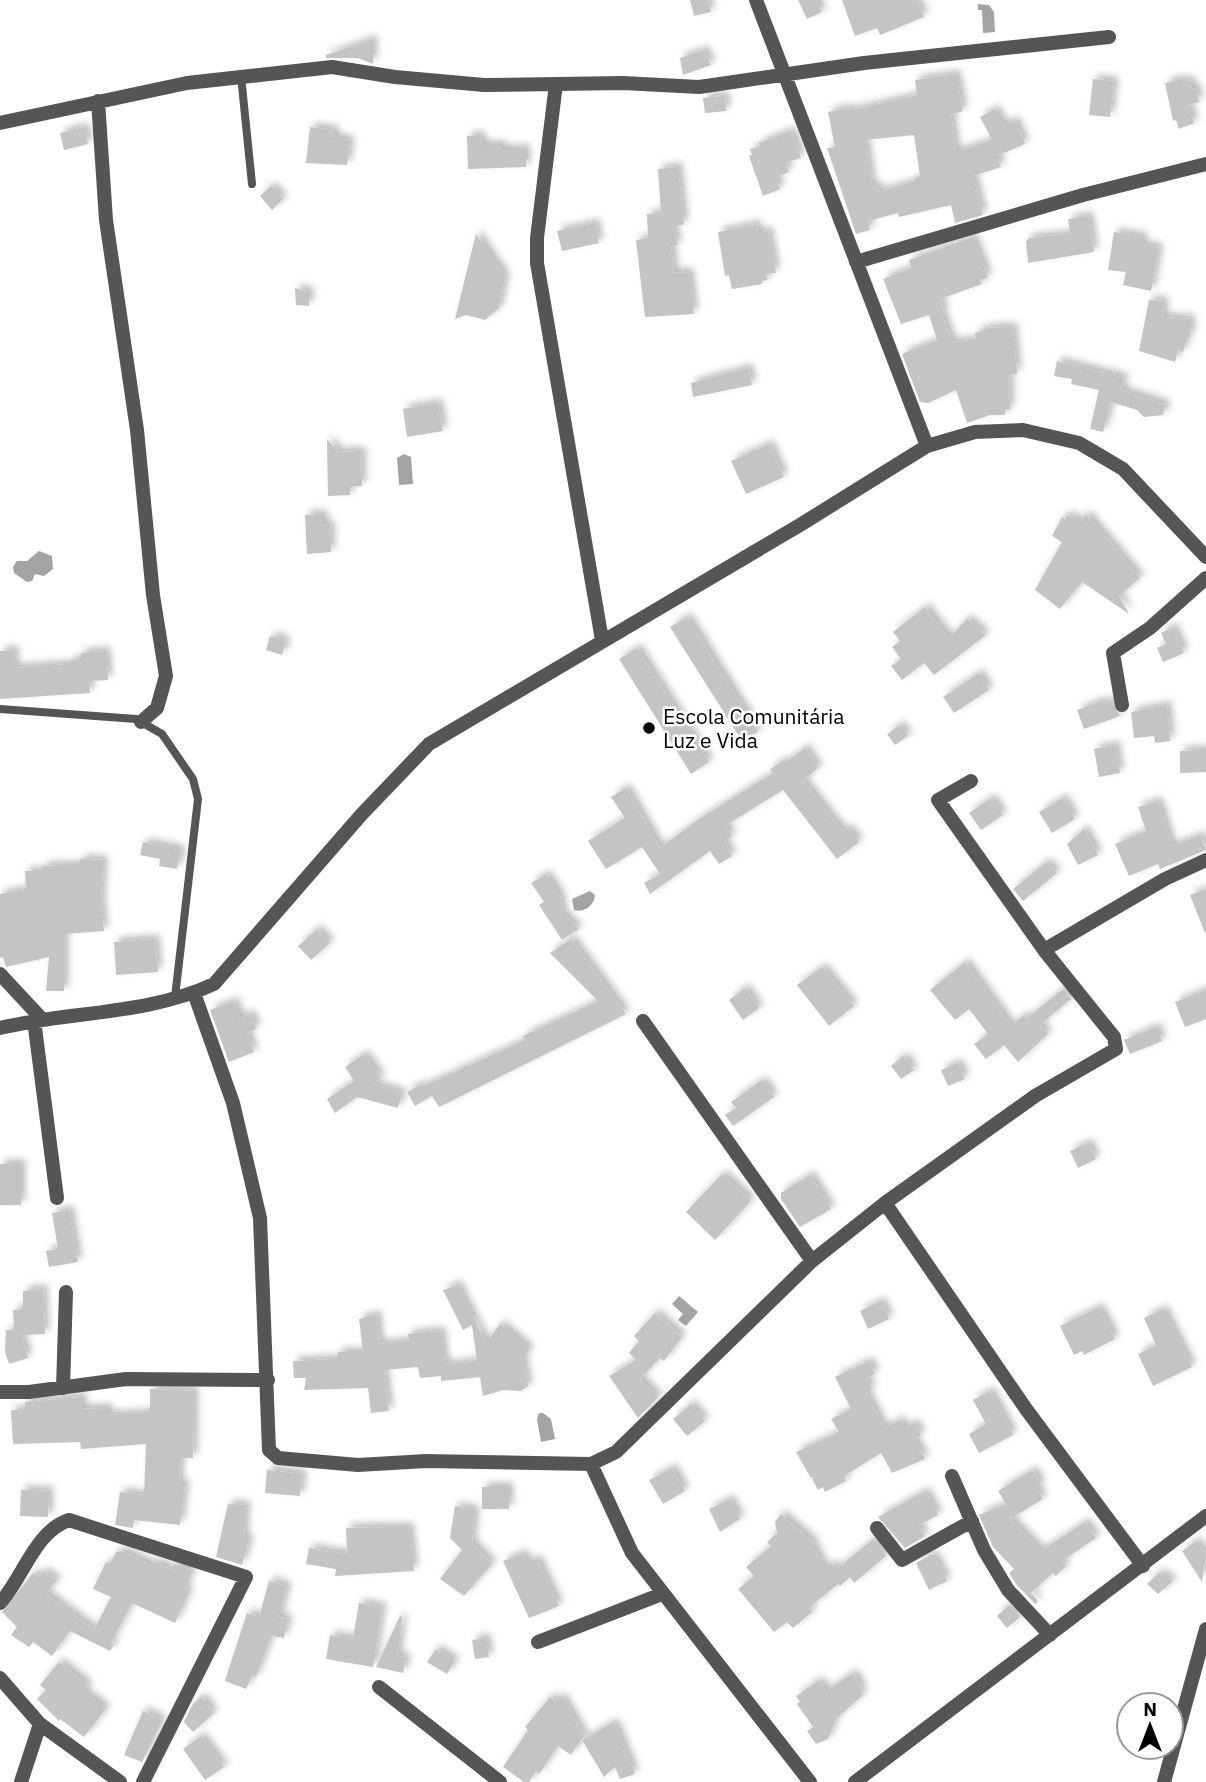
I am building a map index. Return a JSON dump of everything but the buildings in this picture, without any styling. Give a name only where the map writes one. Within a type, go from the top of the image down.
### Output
[{"type":"street","points":[[756,0],[927,446]]},
{"type":"street","points":[[0,123],[98,101],[241,76],[332,67],[434,82],[699,87],[784,74],[1109,37]]},
{"type":"street","points":[[556,85],[537,238],[537,263],[602,640]]},
{"type":"street","points":[[98,101],[106,220],[137,430],[153,595],[166,676],[157,708],[141,722]]},
{"type":"street","points":[[856,262],[1083,195],[1206,164]]},
{"type":"street","points":[[0,1028],[37,1019],[90,1015],[175,998],[214,984],[361,815],[429,744],[800,525],[927,446],[975,432],[1014,430],[1079,443],[1123,469],[1206,557]]},
{"type":"street","points":[[1122,705],[1114,653],[1150,628],[1206,578]]},
{"type":"street","points":[[194,993],[233,1103],[260,1218],[268,1380],[266,1433],[269,1450],[278,1458],[358,1465],[426,1461],[591,1465],[616,1452],[812,1261],[885,1203],[1044,1089],[1116,1049],[1114,1037],[1044,950],[938,800],[971,781]]},
{"type":"street","points":[[1044,950],[1166,879],[1206,860]]},
{"type":"street","points":[[0,974],[37,1019],[57,1198]]},
{"type":"street","points":[[643,1021],[812,1261]]},
{"type":"street","points":[[885,1203],[1026,1409],[1143,1566]]},
{"type":"street","points":[[63,1388],[66,1292]]},
{"type":"street","points":[[0,1392],[63,1388],[126,1379],[268,1380]]},
{"type":"street","points":[[591,1465],[632,1553],[810,1782]]},
{"type":"street","points":[[953,1476],[984,1550],[1008,1590],[1050,1636]]},
{"type":"street","points":[[855,1782],[1206,1516]]},
{"type":"street","points":[[0,1603],[22,1574],[29,1558],[52,1530],[69,1520],[246,1577],[143,1782]]},
{"type":"street","points":[[877,1528],[902,1560],[972,1521]]},
{"type":"street","points":[[538,1642],[662,1594]]},
{"type":"street","points":[[1164,1782],[1206,1629]]},
{"type":"street","points":[[0,1678],[40,1724],[120,1782]]},
{"type":"street","points":[[379,1687],[500,1782]]},
{"type":"street","points":[[21,1782],[40,1724]]},
{"type":"lane","points":[[241,76],[252,184]]},
{"type":"lane","points":[[0,709],[136,719],[162,734],[193,779],[198,799],[175,998]]},
{"type":"shaded area","points":[[978,4],[989,5],[994,12],[995,32],[983,33],[982,10],[978,10]]},
{"type":"shaded area","points":[[404,454],[411,457],[413,484],[399,485],[397,458]]},
{"type":"shaded area","points":[[39,551],[52,556],[53,569],[44,576],[35,574],[32,581],[27,582],[14,573],[13,567],[17,561],[27,561]]},
{"type":"shaded area","points":[[590,891],[595,895],[591,905],[585,909],[574,910],[572,899]]},
{"type":"shaded area","points":[[679,1296],[698,1312],[686,1326],[678,1320],[683,1314],[672,1304]]},
{"type":"shaded area","points":[[539,1413],[551,1419],[555,1439],[541,1442],[537,1419]]},
{"type":"place","name":"Escola Comunitária Luz e Vida","points":[[649,728]]}]
